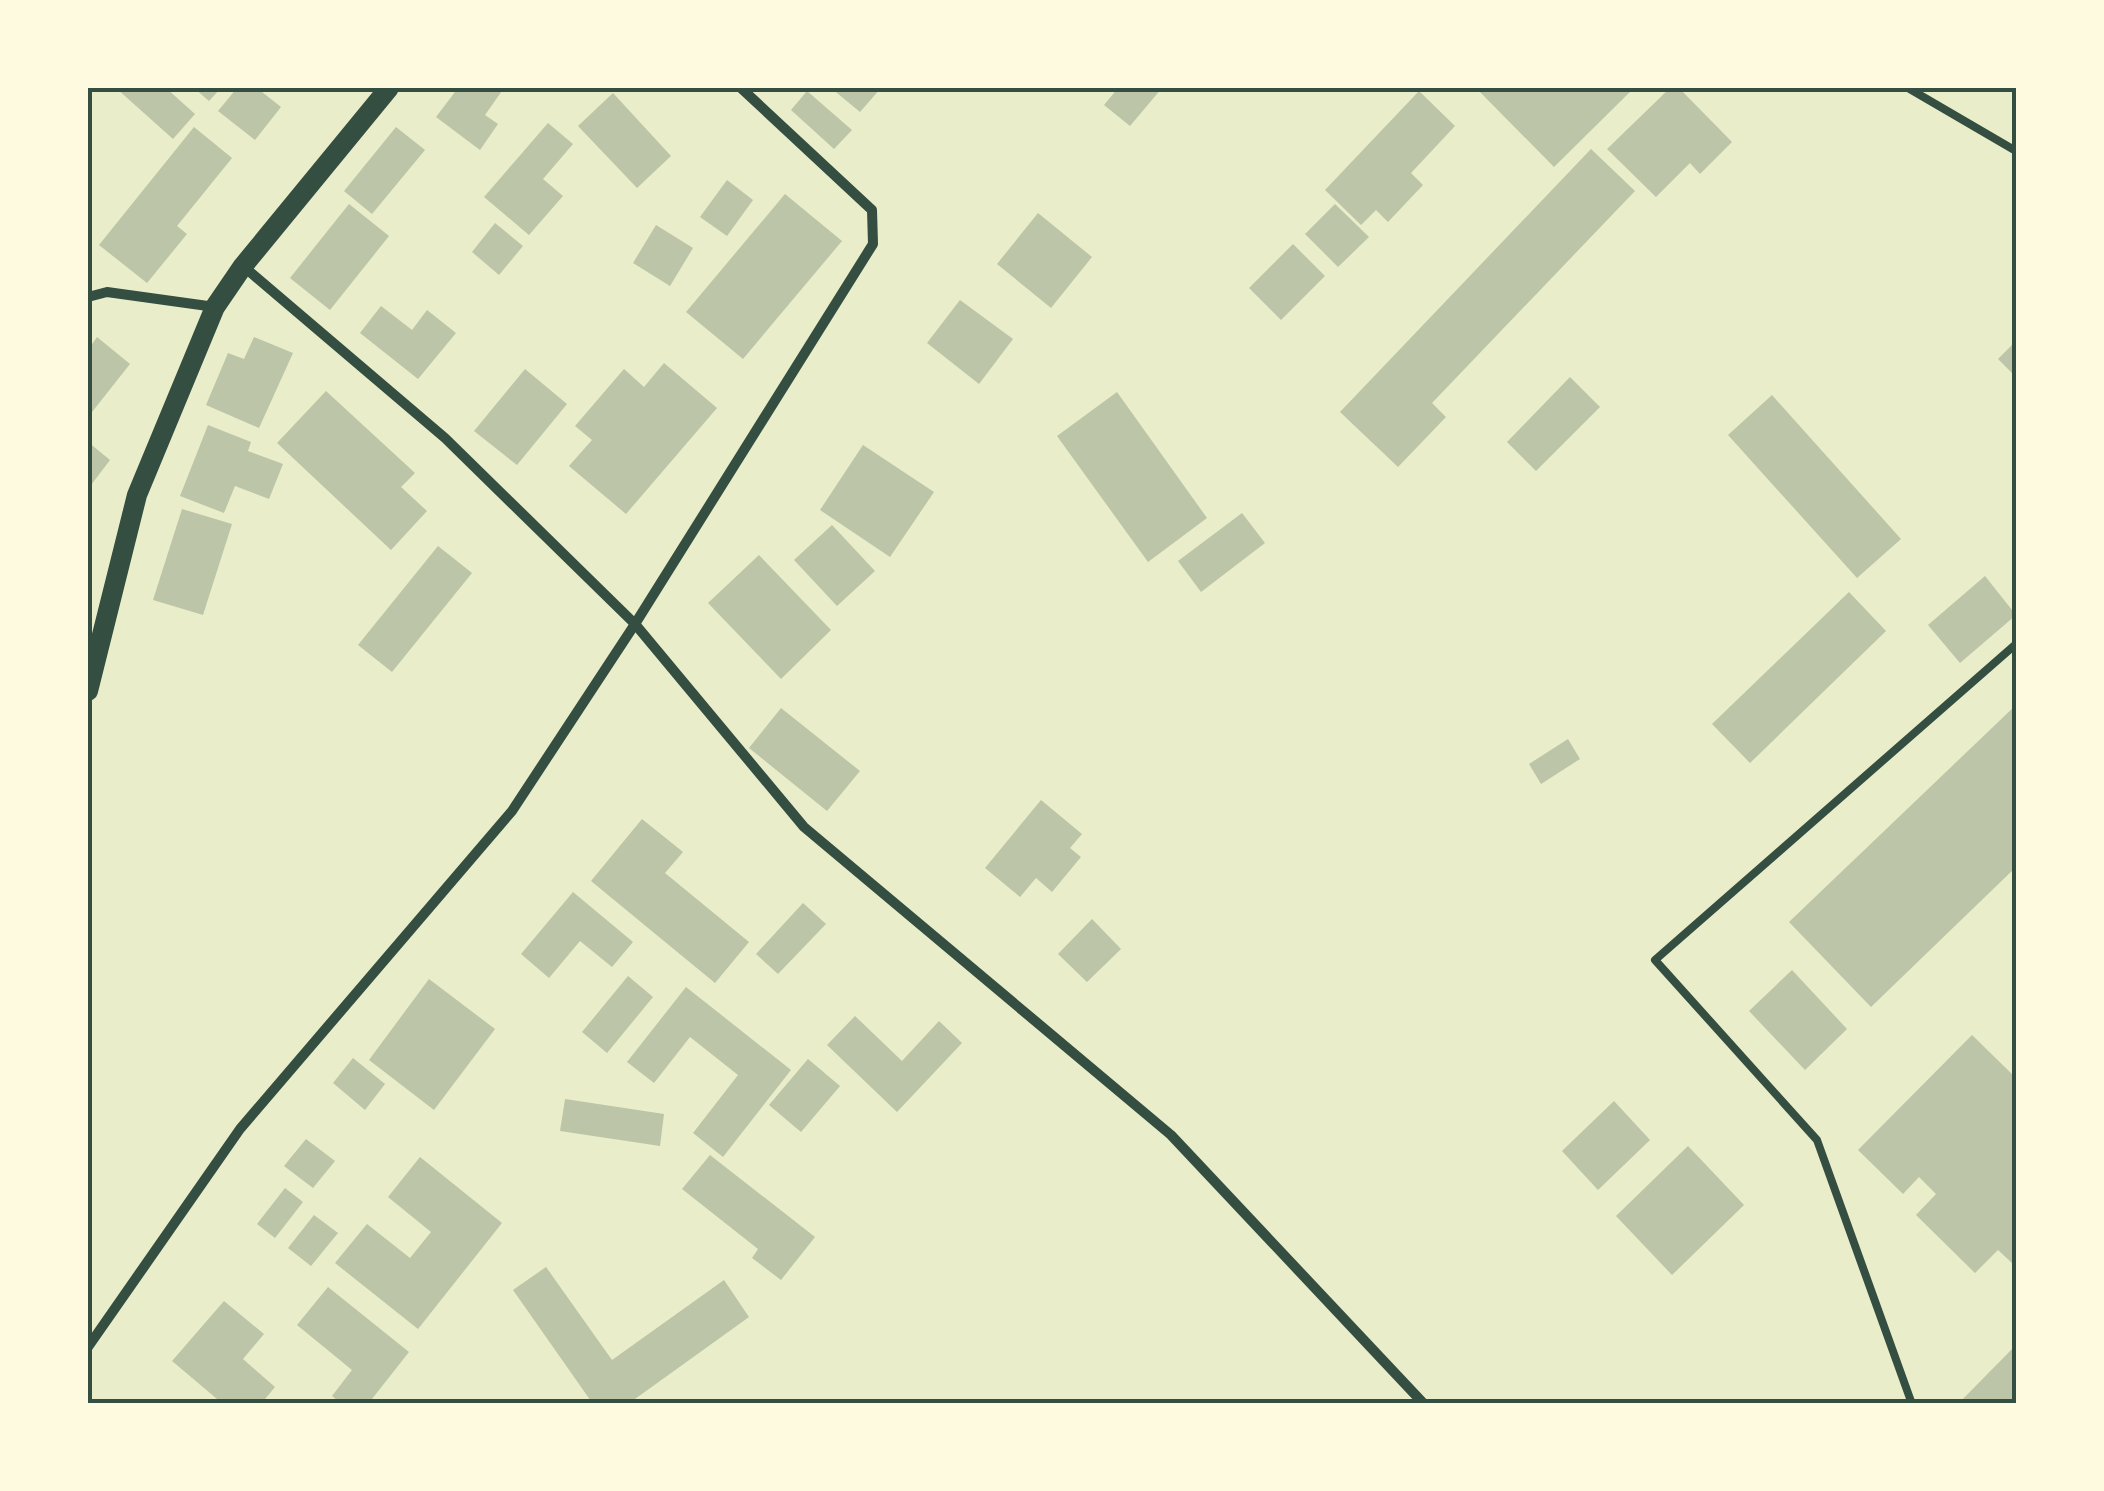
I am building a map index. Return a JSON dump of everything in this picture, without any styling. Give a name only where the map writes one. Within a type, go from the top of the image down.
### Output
[{"type":"main road","points":[[88,691],[136,495],[215,308],[244,266],[389,88]]},
{"type":"street","points":[[88,1346],[240,1129],[512,811],[635,624],[873,244],[872,210],[742,88]]},
{"type":"street","points":[[244,266],[445,438],[635,624],[804,827],[1171,1135],[1424,1404]]},
{"type":"street","points":[[88,297],[107,292],[215,308]]},
{"type":"lane","points":[[1908,88],[2016,150]]},
{"type":"lane","points":[[1912,1404],[1817,1140],[1655,960],[2016,644]]},
{"type":"building","points":[[116,88],[166,88],[195,114],[173,139]]},
{"type":"building","points":[[194,88],[221,88],[209,101]]},
{"type":"building","points":[[237,88],[257,88],[281,107],[255,140],[218,111]]},
{"type":"building","points":[[458,88],[504,88],[485,115],[498,124],[480,150],[436,117]]},
{"type":"building","points":[[831,88],[881,88],[860,112]]},
{"type":"building","points":[[1118,88],[1162,88],[1130,126],[1104,105]]},
{"type":"building","points":[[1476,88],[1634,88],[1554,167]]},
{"type":"building","points":[[1670,88],[1679,88],[1732,142],[1700,174],[1690,163],[1656,197],[1607,149]]},
{"type":"building","points":[[807,91],[852,130],[834,149],[791,110]]},
{"type":"building","points":[[1419,91],[1455,126],[1411,173],[1423,185],[1388,222],[1376,210],[1361,225],[1325,190]]},
{"type":"building","points":[[613,93],[671,156],[637,188],[578,126]]},
{"type":"building","points":[[548,123],[573,144],[543,179],[563,196],[529,235],[484,197]]},
{"type":"building","points":[[194,127],[232,158],[177,226],[187,234],[147,283],[99,245]]},
{"type":"building","points":[[396,127],[425,150],[372,214],[344,191]]},
{"type":"building","points":[[1591,149],[1635,191],[1432,403],[1446,417],[1398,467],[1340,412]]},
{"type":"building","points":[[727,180],[753,200],[727,236],[700,217]]},
{"type":"building","points":[[785,194],[842,241],[743,359],[686,312]]},
{"type":"building","points":[[349,204],[389,236],[330,310],[290,278]]},
{"type":"building","points":[[1335,204],[1369,237],[1338,267],[1305,234]]},
{"type":"building","points":[[1038,213],[1092,257],[1051,308],[997,264]]},
{"type":"building","points":[[495,223],[523,246],[499,275],[472,252]]},
{"type":"building","points":[[656,225],[693,248],[670,286],[633,263]]},
{"type":"building","points":[[1293,244],[1325,276],[1281,320],[1249,288]]},
{"type":"building","points":[[960,300],[1013,339],[979,384],[927,343]]},
{"type":"building","points":[[381,306],[412,330],[427,310],[456,333],[418,379],[360,333]]},
{"type":"building","points":[[97,337],[130,364],[92,412],[88,409],[88,350]]},
{"type":"building","points":[[254,337],[293,353],[259,428],[206,405],[228,353],[244,359]]},
{"type":"building","points":[[2016,341],[2016,377],[1998,359]]},
{"type":"building","points":[[664,363],[717,408],[626,514],[569,466],[592,440],[575,426],[624,369],[644,387]]},
{"type":"building","points":[[525,369],[567,404],[517,465],[474,431]]},
{"type":"building","points":[[1570,377],[1600,407],[1536,471],[1507,442]]},
{"type":"building","points":[[326,391],[415,473],[401,487],[427,511],[391,550],[277,443]]},
{"type":"building","points":[[1117,392],[1207,518],[1148,562],[1057,436]]},
{"type":"building","points":[[1772,395],[1901,539],[1857,578],[1728,435]]},
{"type":"building","points":[[208,425],[251,442],[248,451],[283,464],[269,499],[235,486],[224,513],[180,496]]},
{"type":"building","points":[[88,442],[110,460],[88,489]]},
{"type":"building","points":[[863,445],[934,492],[890,557],[820,510]]},
{"type":"building","points":[[182,509],[232,524],[203,615],[153,600]]},
{"type":"building","points":[[1242,513],[1265,543],[1201,592],[1178,561]]},
{"type":"building","points":[[832,525],[875,571],[837,606],[794,560]]},
{"type":"building","points":[[438,546],[472,573],[392,672],[358,645]]},
{"type":"building","points":[[759,555],[831,630],[781,679],[708,603]]},
{"type":"building","points":[[1985,576],[2016,615],[1960,663],[1928,625]]},
{"type":"building","points":[[1849,592],[1886,631],[1750,763],[1712,724]]},
{"type":"building","points":[[2016,705],[2016,867],[1871,1007],[1789,922]]},
{"type":"building","points":[[781,708],[860,771],[827,811],[749,748]]},
{"type":"building","points":[[1568,739],[1580,759],[1541,784],[1529,764]]},
{"type":"building","points":[[1041,800],[1082,834],[1070,848],[1081,857],[1052,892],[1036,878],[1020,897],[985,868]]},
{"type":"building","points":[[642,819],[683,852],[665,873],[749,942],[715,983],[591,881]]},
{"type":"building","points":[[573,892],[633,942],[612,967],[580,941],[549,978],[521,954]]},
{"type":"building","points":[[803,903],[826,924],[778,974],[756,954]]},
{"type":"building","points":[[1092,919],[1121,949],[1087,982],[1058,954]]},
{"type":"building","points":[[1792,970],[1847,1029],[1805,1070],[1749,1011]]},
{"type":"building","points":[[628,976],[653,997],[607,1053],[582,1032]]},
{"type":"building","points":[[429,979],[495,1029],[434,1110],[369,1060]]},
{"type":"building","points":[[686,987],[791,1070],[723,1157],[693,1133],[738,1075],[690,1037],[654,1083],[627,1062]]},
{"type":"building","points":[[855,1016],[902,1061],[939,1021],[962,1043],[897,1112],[827,1045]]},
{"type":"building","points":[[1972,1035],[2016,1078],[2016,1259],[2012,1263],[1998,1250],[1975,1273],[1916,1215],[1936,1194],[1919,1177],[1903,1194],[1858,1150]]},
{"type":"building","points":[[353,1058],[385,1084],[365,1110],[333,1083]]},
{"type":"building","points":[[808,1059],[840,1086],[801,1132],[769,1105]]},
{"type":"building","points":[[565,1099],[664,1114],[660,1146],[560,1131]]},
{"type":"building","points":[[1614,1101],[1650,1140],[1598,1190],[1562,1151]]},
{"type":"building","points":[[306,1139],[335,1161],[313,1188],[284,1166]]},
{"type":"building","points":[[1688,1146],[1744,1205],[1672,1275],[1616,1216]]},
{"type":"building","points":[[710,1155],[815,1237],[781,1280],[752,1258],[758,1249],[682,1189]]},
{"type":"building","points":[[420,1157],[502,1223],[418,1329],[335,1263],[367,1224],[410,1258],[431,1232],[388,1197]]},
{"type":"building","points":[[285,1188],[303,1202],[275,1238],[257,1224]]},
{"type":"building","points":[[314,1215],[338,1233],[311,1266],[288,1248]]},
{"type":"building","points":[[546,1267],[612,1360],[724,1280],[749,1317],[628,1404],[593,1404],[513,1290]]},
{"type":"building","points":[[328,1287],[409,1352],[368,1404],[342,1404],[332,1396],[352,1370],[297,1325]]},
{"type":"building","points":[[224,1301],[264,1334],[243,1359],[275,1387],[261,1404],[223,1404],[172,1361]]},
{"type":"building","points":[[2016,1345],[2016,1404],[1958,1404]]}]
